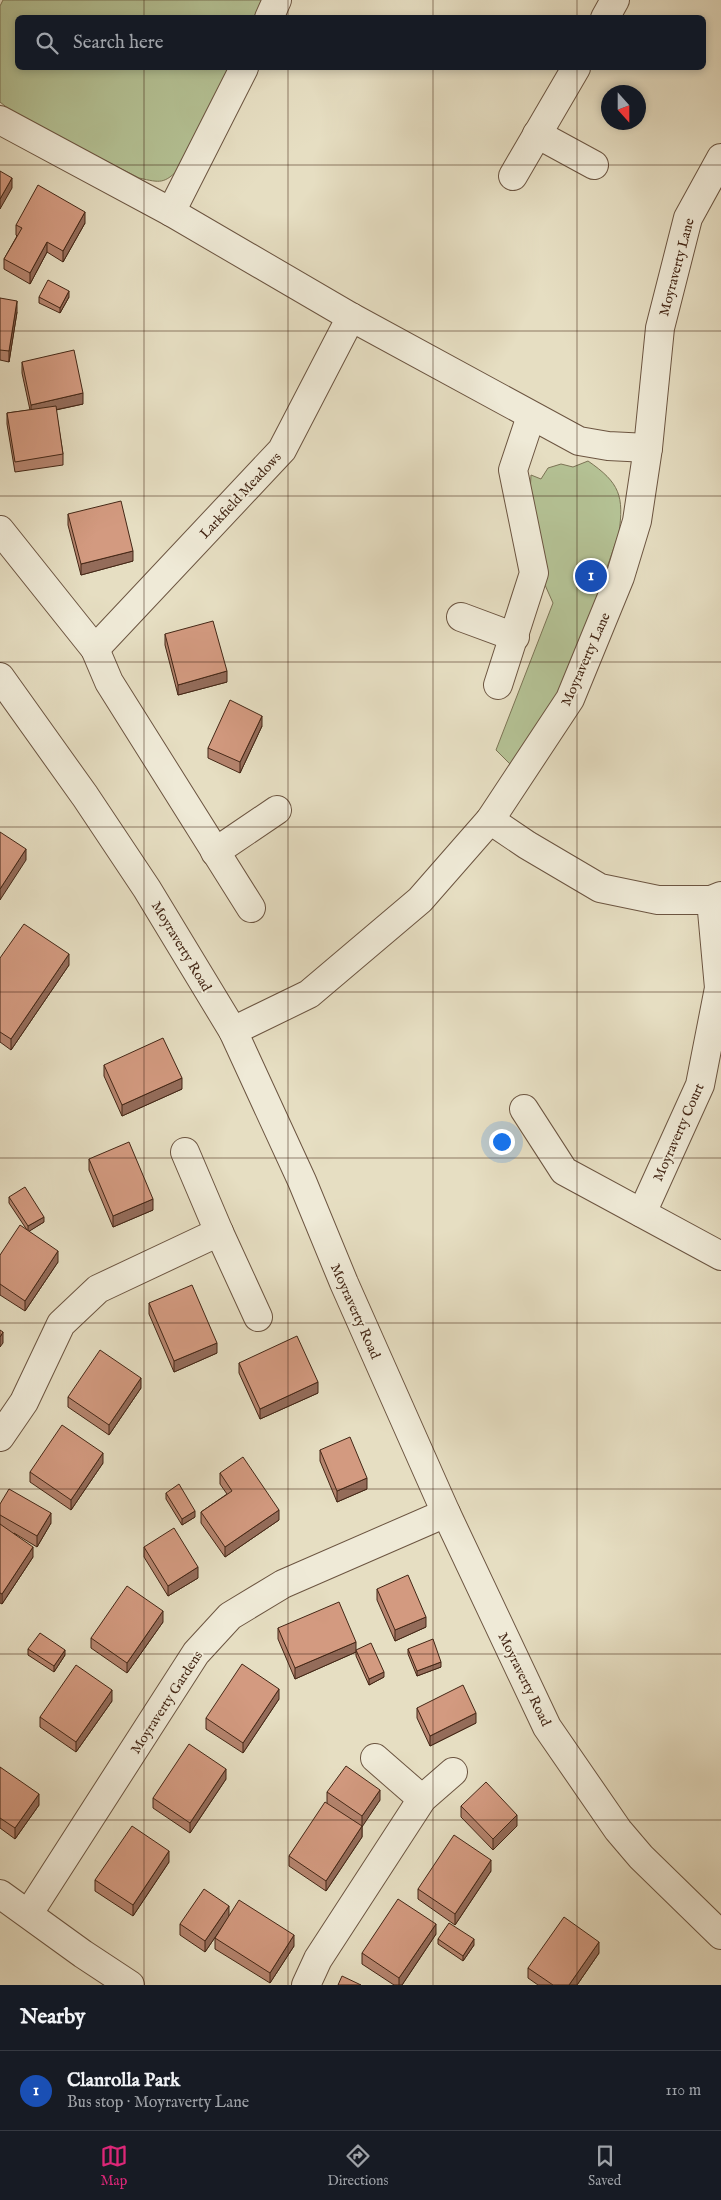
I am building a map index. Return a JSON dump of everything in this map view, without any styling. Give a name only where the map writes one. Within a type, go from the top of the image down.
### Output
[{"type":"street","points":[[270,15],[277,0]]},
{"type":"street","points":[[607,15],[615,0]]},
{"type":"street","points":[[171,212],[243,70]]},
{"type":"street","points":[[514,176],[575,70]]},
{"type":"street","points":[[0,120],[171,212],[351,318],[578,441],[608,446],[648,448]]},
{"type":"street","points":[[537,134],[594,165]]},
{"type":"street","name":"Moyraverty Lane","points":[[233,1031],[308,994],[420,900],[490,820],[570,699],[620,577],[637,521],[648,448],[660,328],[688,218],[721,158]]},
{"type":"street","name":"Larkfield Meadows","points":[[95,649],[282,450],[351,318]]},
{"type":"street","points":[[498,685],[534,573],[513,470],[531,416]]},
{"type":"street","points":[[0,530],[95,649],[109,682],[250,908]]},
{"type":"street","points":[[461,617],[515,637]]},
{"type":"street","name":"Moyraverty Road","points":[[0,677],[85,796],[147,888],[233,1031],[302,1180],[344,1283],[446,1513],[547,1727],[618,1830],[641,1857],[721,1935]]},
{"type":"street","points":[[215,852],[277,810]]},
{"type":"street","points":[[490,820],[527,845],[600,888],[658,900],[716,898]]},
{"type":"street","name":"Moyraverty Court","points":[[642,1213],[700,1085],[720,988],[716,898]]},
{"type":"street","points":[[524,1109],[564,1171],[721,1256]]},
{"type":"street","points":[[185,1152],[258,1317]]},
{"type":"street","points":[[0,1437],[24,1402],[61,1324],[98,1289],[219,1232]]},
{"type":"street","name":"Moyraverty Gardens","points":[[29,1913],[196,1653],[230,1616],[283,1584],[446,1513]]},
{"type":"street","points":[[375,1758],[422,1799]]},
{"type":"street","points":[[306,1985],[318,1959],[422,1799],[453,1772]]},
{"type":"street","points":[[0,1894],[29,1913],[83,1954],[130,1985]]},
{"type":"green space","points":[[3,0],[265,0],[257,15],[15,15],[15,70],[230,70],[180,168],[166,180],[162,181],[139,178],[15,114],[0,102],[0,6]]},
{"type":"green space","points":[[588,461],[607,476],[617,491],[621,509],[619,533],[574,662],[559,698],[516,770],[496,750],[553,603],[545,585],[543,559],[530,493],[531,475],[541,479],[548,468],[561,464],[573,467]]},
{"type":"building","points":[[0,171],[12,178],[0,199]]},
{"type":"building","points":[[38,185],[85,212],[63,251],[47,242],[30,273],[4,259],[22,228],[16,225]]},
{"type":"building","points":[[48,280],[69,291],[60,308],[39,297]]},
{"type":"building","points":[[0,298],[17,301],[9,351],[0,350]]},
{"type":"building","points":[[74,350],[83,393],[31,405],[22,362]]},
{"type":"building","points":[[56,406],[63,454],[15,462],[7,413]]},
{"type":"building","points":[[121,501],[133,551],[81,564],[68,514]]},
{"type":"building","points":[[213,621],[227,671],[178,685],[165,634]]},
{"type":"building","points":[[230,700],[262,716],[240,762],[208,748]]},
{"type":"building","points":[[0,832],[26,849],[0,889]]},
{"type":"building","points":[[24,924],[69,954],[11,1039],[0,1032],[0,958]]},
{"type":"building","points":[[163,1038],[182,1078],[122,1105],[104,1065]]},
{"type":"building","points":[[129,1142],[153,1199],[113,1216],[89,1159]]},
{"type":"building","points":[[25,1187],[44,1217],[28,1226],[9,1197]]},
{"type":"building","points":[[20,1225],[58,1251],[25,1301],[0,1284],[0,1255]]},
{"type":"building","points":[[192,1285],[217,1343],[174,1361],[149,1303]]},
{"type":"building","points":[[297,1336],[318,1382],[260,1409],[239,1363]]},
{"type":"building","points":[[100,1350],[141,1378],[109,1425],[68,1397]]},
{"type":"building","points":[[62,1425],[103,1453],[71,1500],[30,1472]]},
{"type":"building","points":[[350,1437],[367,1478],[337,1491],[320,1450]]},
{"type":"building","points":[[243,1457],[279,1510],[225,1547],[201,1512],[232,1491],[220,1473]]},
{"type":"building","points":[[179,1484],[195,1511],[182,1519],[166,1493]]},
{"type":"building","points":[[9,1489],[51,1513],[37,1536],[0,1515],[0,1504]]},
{"type":"building","points":[[0,1524],[33,1547],[2,1594],[0,1593]]},
{"type":"building","points":[[174,1528],[198,1567],[168,1586],[144,1547]]},
{"type":"building","points":[[408,1575],[426,1617],[395,1630],[377,1589]]},
{"type":"building","points":[[127,1586],[163,1611],[127,1663],[91,1638]]},
{"type":"building","points":[[339,1602],[356,1642],[295,1668],[278,1628]]},
{"type":"building","points":[[40,1633],[65,1650],[54,1666],[28,1649]]},
{"type":"building","points":[[433,1639],[441,1662],[417,1671],[408,1649]]},
{"type":"building","points":[[371,1643],[384,1672],[369,1679],[356,1650]]},
{"type":"building","points":[[242,1664],[279,1689],[243,1743],[206,1718]]},
{"type":"building","points":[[76,1665],[112,1690],[76,1742],[40,1717]]},
{"type":"building","points":[[463,1685],[476,1713],[430,1736],[417,1708]]},
{"type":"building","points":[[189,1744],[226,1769],[190,1823],[153,1798]]},
{"type":"building","points":[[346,1766],[380,1790],[362,1816],[327,1792]]},
{"type":"building","points":[[0,1767],[39,1794],[15,1828],[0,1818]]},
{"type":"building","points":[[486,1782],[517,1815],[493,1839],[461,1806]]},
{"type":"building","points":[[325,1802],[362,1826],[326,1881],[289,1856]]},
{"type":"building","points":[[132,1826],[169,1851],[133,1905],[95,1880]]},
{"type":"building","points":[[454,1835],[491,1860],[455,1914],[418,1889]]},
{"type":"building","points":[[204,1889],[229,1906],[205,1941],[180,1924]]},
{"type":"building","points":[[398,1899],[436,1924],[399,1978],[362,1953]]},
{"type":"building","points":[[239,1900],[294,1935],[270,1973],[215,1938]]},
{"type":"building","points":[[564,1917],[599,1942],[569,1985],[553,1985],[528,1968]]},
{"type":"building","points":[[449,1923],[474,1939],[463,1956],[438,1939]]},
{"type":"building","points":[[342,1976],[361,1985],[338,1985]]},
{"type":"place","name":"Clanrolla Park","points":[[591,576]]}]
